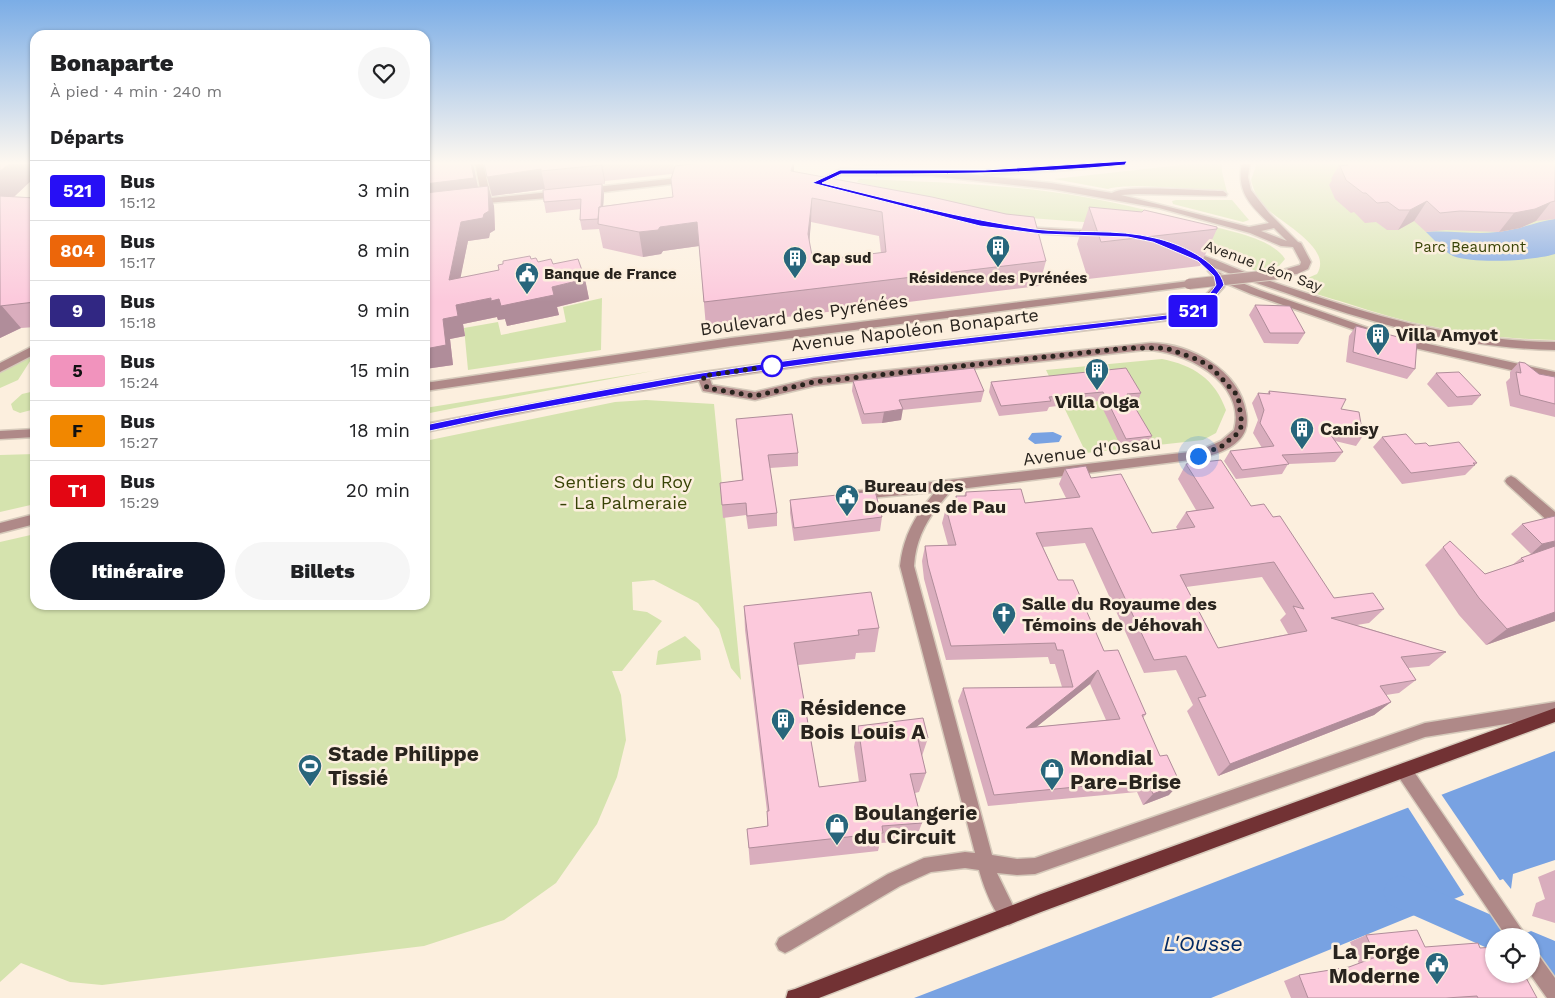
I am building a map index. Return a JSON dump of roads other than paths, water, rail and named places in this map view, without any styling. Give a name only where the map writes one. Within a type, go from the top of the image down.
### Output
[{"type":"main road","points":[[795,998],[1009,916],[1555,715]]},
{"type":"street","points":[[1173,210],[1250,230],[1284,244],[1298,246]]},
{"type":"street","points":[[1261,210],[1298,246]]},
{"type":"street","points":[[1250,230],[1276,225]]},
{"type":"street","points":[[1010,228],[1070,234],[1110,234]]},
{"type":"street","name":"Boulevard des Pyrénées","points":[[430,386],[685,348],[1279,274],[1297,271],[1304,267],[1306,262],[1298,246]]},
{"type":"street","name":"Avenue Léon Say","points":[[1178,250],[1201,260],[1337,308],[1441,336],[1489,342],[1555,346]]},
{"type":"street","points":[[1201,260],[1218,275],[1298,308],[1386,337],[1555,376]]},
{"type":"street","name":"Avenue Napoléon Bonaparte","points":[[430,427],[703,376],[839,356],[1186,315],[1199,308],[1214,294],[1220,285],[1218,275]]},
{"type":"street","name":"Avenue d'Ossau","points":[[703,376],[707,388],[755,396],[814,382],[1118,349],[1158,347],[1174,350],[1206,364],[1238,396],[1242,425],[1238,433],[1222,446],[1198,456],[948,486]]},
{"type":"street","points":[[0,361],[30,351]]},
{"type":"street","points":[[0,368],[30,352]]},
{"type":"street","points":[[0,435],[30,433]]},
{"type":"street","points":[[1511,481],[1555,519]]},
{"type":"street","points":[[843,496],[948,486]]},
{"type":"street","points":[[948,486],[919,519],[908,545],[906,566],[991,883],[1009,916]]},
{"type":"street","points":[[0,528],[30,520]]},
{"type":"street","points":[[784,944],[894,880],[930,864],[965,860],[1017,867],[1035,866],[1425,730],[1555,709]]},
{"type":"street","points":[[1404,771],[1511,928]]},
{"type":"street","points":[[1540,973],[1552,991]]},
{"type":"water","points":[[1555,219],[1555,254],[1518,260],[1489,261],[1453,256],[1426,232],[1497,232]]},
{"type":"water","points":[[1053,432],[1062,436],[1059,442],[1035,444],[1028,439],[1032,433]]},
{"type":"water","name":"L'Ousse","points":[[1555,751],[1555,860],[1513,874],[1511,889],[1503,879],[1211,998],[914,998]]},
{"type":"waterway","points":[[1400,892],[1485,929]]},
{"type":"waterway","points":[[1540,953],[1555,959]]},
{"type":"place","name":"Résidence des Pyrénées","points":[[998,268]]},
{"type":"place","name":"Cap sud","points":[[795,279]]},
{"type":"place","name":"Banque de France","points":[[527,295]]},
{"type":"place","name":"Villa Amyot","points":[[1378,356]]},
{"type":"place","name":"Villa Olga","points":[[1097,391]]},
{"type":"place","name":"Canisy","points":[[1302,450]]},
{"type":"place","name":"Bureau des Douanes de Pau","points":[[847,517]]},
{"type":"place","name":"Salle du Royaume des Témoins de Jéhovah","points":[[1004,635]]},
{"type":"place","name":"Résidence Bois Louis A","points":[[783,741]]},
{"type":"place","name":"Stade Philippe Tissié","points":[[310,787]]},
{"type":"place","name":"Mondial Pare-Brise","points":[[1052,791]]},
{"type":"place","name":"Boulangerie du Circuit","points":[[837,846]]},
{"type":"place","name":"La Forge Moderne","points":[[1437,985]]},
{"type":"park label","name":"Parc Beaumont","points":[[1470,247]]},
{"type":"park label","name":"Sentiers du Roy - La Palmeraie","points":[[623,492]]}]
